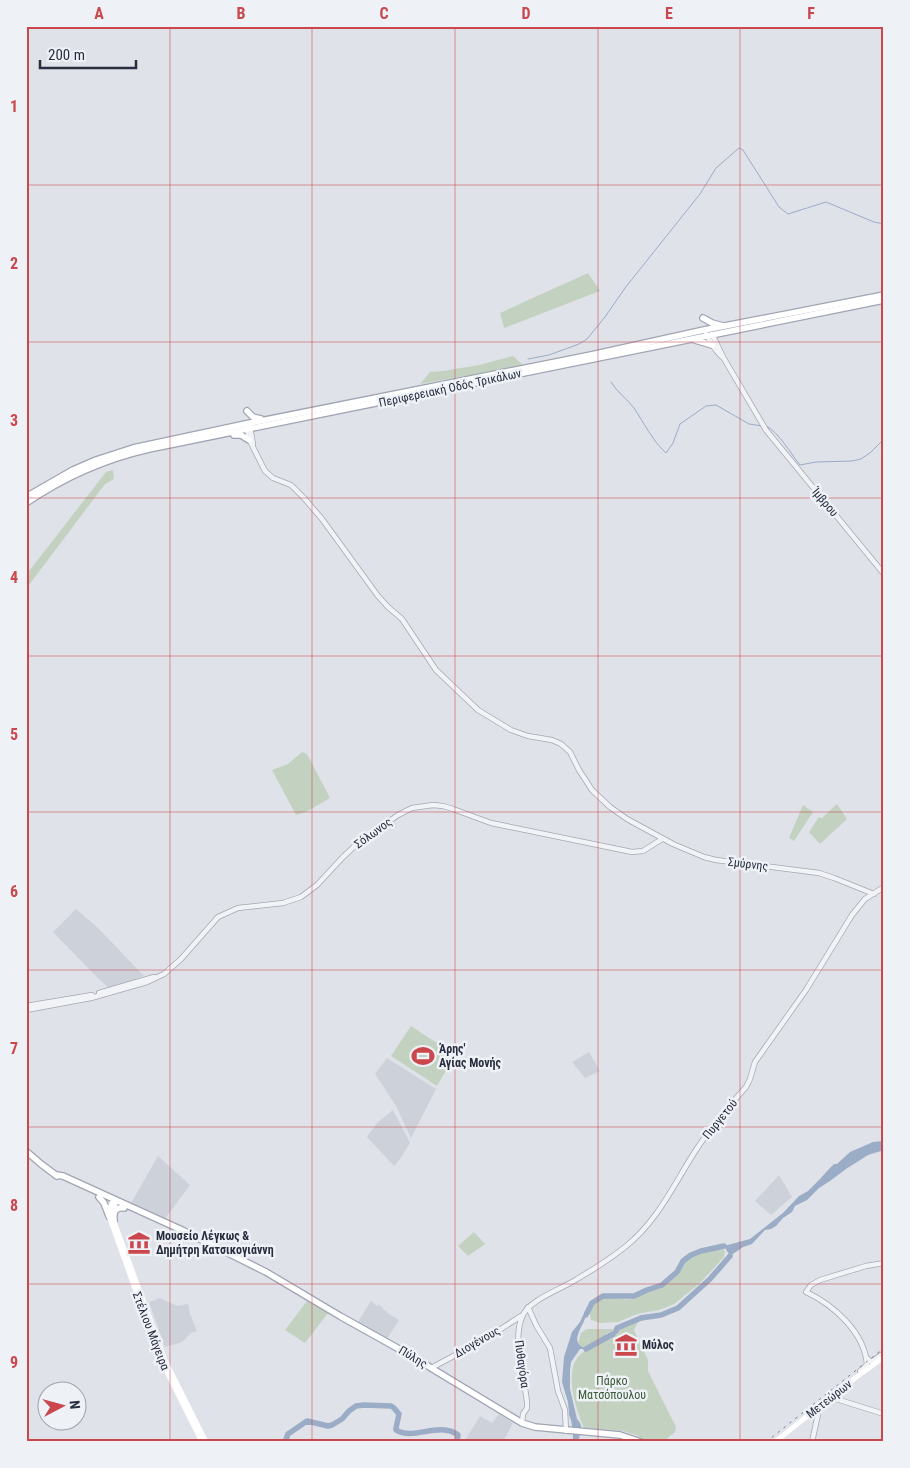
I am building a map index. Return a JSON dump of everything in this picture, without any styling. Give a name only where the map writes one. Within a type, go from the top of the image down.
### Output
[{"type":"main road","name":"Περιφερειακή Οδός Τρικάλων","points":[[26,497],[73,470],[116,453],[141,446],[248,427],[691,340],[725,327],[884,295]]},
{"type":"main road","name":"Περιφερειακή Οδός Τρικάλων","points":[[26,503],[69,477],[117,458],[150,449],[227,434],[270,419],[591,355],[884,300]]},
{"type":"main road","points":[[703,318],[725,327]]},
{"type":"main road","points":[[691,340],[706,342],[712,345]]},
{"type":"main road","points":[[247,411],[255,418],[270,419]]},
{"type":"main road","points":[[227,434],[241,435],[251,443]]},
{"type":"main road","name":"Πύλης","points":[[26,1151],[62,1179],[99,1197],[184,1231],[276,1277],[522,1423],[535,1427],[567,1431],[623,1435],[641,1442]]},
{"type":"main road","name":"Πύλης","points":[[56,1174],[124,1208],[196,1238]]},
{"type":"main road","points":[[99,1197],[111,1218]]},
{"type":"main road","points":[[111,1218],[109,1209],[114,1202]]},
{"type":"main road","points":[[111,1218],[116,1209],[124,1208]]},
{"type":"main road","name":"Στέλιου Μάγειρα","points":[[111,1218],[160,1358],[202,1442]]},
{"type":"main road","name":"Στέλιου Μάγειρα","points":[[111,1218],[165,1360],[206,1442]]},
{"type":"main road","name":"Μετεώρων","points":[[775,1442],[830,1397],[878,1362],[884,1355]]},
{"type":"main road","points":[[878,1362],[883,1366]]},
{"type":"street","points":[[708,333],[712,345],[718,354],[723,357]]},
{"type":"street","points":[[708,333],[723,357]]},
{"type":"street","name":"Ίμβρου","points":[[723,357],[766,430],[884,574]]},
{"type":"street","name":"Σμύρνης","points":[[248,427],[251,443],[267,473],[276,480],[293,487],[316,512],[378,596],[402,619],[430,663],[475,708],[504,728],[528,736],[552,740],[563,745],[599,798],[627,819],[662,839],[710,858],[814,872],[874,894]]},
{"type":"street","name":"Σόλωνος","points":[[26,1010],[91,998],[147,982],[170,970],[218,917],[238,908],[283,903],[301,897],[314,888],[357,844],[398,815],[412,808],[433,805],[446,807],[491,823],[628,851],[643,851],[662,839]]},
{"type":"street","name":"Πυργετού","points":[[528,1307],[579,1278],[622,1249],[649,1225],[708,1132],[746,1087],[755,1062],[806,990],[852,915],[861,904],[882,890]]},
{"type":"street","name":"Σόλωνος","points":[[26,1006],[90,996],[158,976]]},
{"type":"street","points":[[847,1384],[867,1365],[866,1357],[857,1336],[848,1322],[822,1301],[806,1292],[811,1285],[820,1280],[863,1266],[884,1263]]},
{"type":"street","points":[[528,1307],[552,1352],[558,1391],[565,1410],[567,1431]]},
{"type":"street","name":"Πυθαγόρα","points":[[522,1423],[523,1414],[528,1405],[518,1330],[522,1316],[528,1307]]},
{"type":"street","name":"Διογένους","points":[[431,1368],[482,1341],[522,1316]]},
{"type":"street","points":[[866,1357],[871,1362],[884,1355]]},
{"type":"street","points":[[830,1397],[884,1414]]},
{"type":"street","points":[[812,1442],[820,1405]]},
{"type":"shaded area","points":[[76,909],[98,928],[144,976],[109,988],[99,979],[53,932]]},
{"type":"shaded area","points":[[589,1052],[600,1071],[585,1078],[572,1062]]},
{"type":"shaded area","points":[[387,1058],[436,1089],[411,1138],[396,1106],[375,1074]]},
{"type":"shaded area","points":[[393,1110],[410,1143],[394,1166],[367,1137],[377,1123]]},
{"type":"shaded area","points":[[158,1156],[190,1185],[164,1220],[130,1205]]},
{"type":"shaded area","points":[[779,1175],[792,1197],[771,1215],[755,1201]]},
{"type":"shaded area","points":[[160,1298],[177,1306],[188,1304],[197,1331],[191,1333],[182,1342],[165,1347],[149,1302]]},
{"type":"shaded area","points":[[371,1301],[399,1320],[387,1339],[358,1322]]},
{"type":"shaded area","points":[[499,1414],[513,1423],[503,1442],[464,1442],[480,1416],[492,1423]]},
{"type":"green space","points":[[588,273],[600,291],[504,328],[500,313]]},
{"type":"green space","points":[[513,356],[523,365],[420,384],[430,372],[479,365]]},
{"type":"green space","points":[[113,470],[114,479],[105,484],[26,589],[26,575],[106,472]]},
{"type":"green space","points":[[302,752],[307,754],[330,798],[306,812],[296,815],[272,770],[288,764]]},
{"type":"green space","points":[[837,804],[847,819],[820,844],[809,832],[819,817],[822,818]]},
{"type":"green space","points":[[803,805],[813,812],[794,841],[789,838]]},
{"type":"green space","name":"Άρης' Αγίας Μονής","points":[[411,1026],[455,1055],[437,1086],[391,1056]]},
{"type":"green space","points":[[474,1232],[485,1244],[468,1256],[458,1246]]},
{"type":"green space","points":[[722,1247],[725,1251],[724,1257],[699,1284],[674,1304],[659,1310],[637,1314],[618,1322],[600,1323],[591,1320],[590,1312],[592,1305],[598,1300],[606,1298],[632,1298],[660,1288],[678,1273],[689,1257],[701,1251]]},
{"type":"green space","points":[[307,1301],[328,1313],[305,1343],[285,1330]]},
{"type":"green space","name":"Πάρκο Ματσόπουλου","points":[[639,1320],[634,1330],[648,1360],[648,1371],[676,1427],[675,1432],[663,1442],[649,1442],[623,1431],[584,1428],[575,1400],[572,1378],[576,1360],[582,1353],[593,1346],[614,1337],[612,1332]]},
{"type":"green space","points":[[587,1329],[613,1329],[613,1331],[607,1333],[604,1340],[594,1343],[586,1349],[578,1343],[581,1333]]},
{"type":"water","points":[[884,1141],[884,1150],[868,1155],[846,1169],[819,1188],[807,1200],[795,1206],[792,1212],[776,1226],[765,1230],[752,1244],[743,1247],[730,1256],[724,1246],[750,1239],[783,1213],[834,1164],[837,1164],[850,1152],[873,1142]]},
{"type":"water","points":[[585,1311],[588,1317],[585,1318],[577,1339],[580,1345],[586,1349],[580,1349],[571,1362],[570,1370],[570,1389],[577,1419],[581,1425],[579,1442],[573,1442],[568,1402],[562,1382],[564,1357],[572,1332],[580,1322]]},
{"type":"waterway","points":[[528,359],[549,355],[579,344],[587,339],[700,194],[716,168],[739,148],[743,150],[779,207],[788,214],[826,202],[874,222],[884,224]]},
{"type":"waterway","points":[[611,382],[634,408],[652,437],[666,453],[673,443],[680,424],[706,406],[716,405],[749,424],[762,426]]},
{"type":"waterway","points":[[766,426],[780,438],[800,465],[861,459],[884,439]]},
{"type":"waterway","points":[[587,1313],[592,1303],[603,1296],[634,1296],[662,1285],[677,1272],[683,1261],[691,1255],[724,1246]]},
{"type":"waterway","points":[[616,1331],[617,1328],[641,1318],[661,1315],[678,1308],[710,1279],[730,1256]]},
{"type":"waterway","points":[[586,1349],[613,1334]]},
{"type":"waterway","points":[[285,1442],[288,1434],[307,1421],[328,1426],[332,1425],[342,1419],[356,1406],[364,1405],[391,1406],[394,1408],[399,1414],[396,1430],[403,1433],[435,1430],[451,1431],[458,1435],[457,1442]]},
{"type":"railway","points":[[766,1442],[884,1348]]},
{"type":"place","name":"Άρης' Αγίας Μονής","points":[[423,1056]]},
{"type":"place","name":"Μουσείο Λέγκως & Δημήτρη Κατσικογιάννη","points":[[139,1243]]},
{"type":"place","name":"Μύλος","points":[[626,1345]]}]
